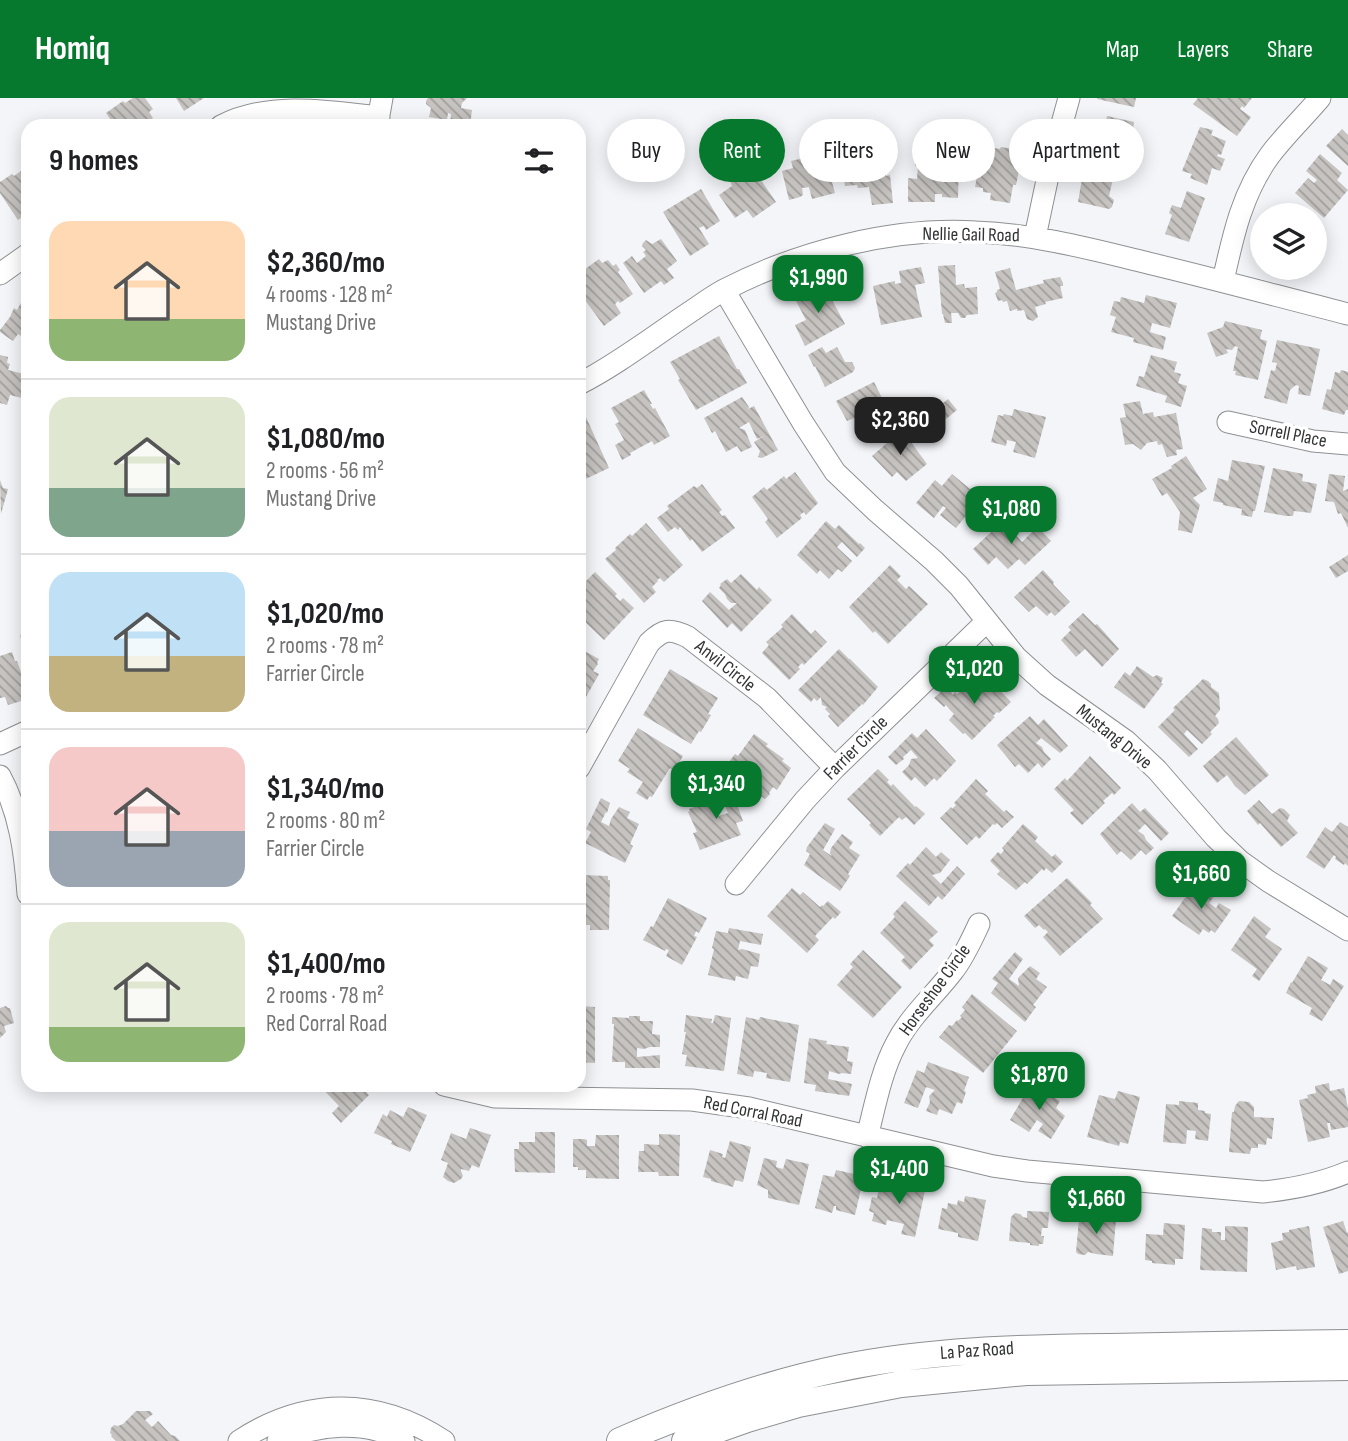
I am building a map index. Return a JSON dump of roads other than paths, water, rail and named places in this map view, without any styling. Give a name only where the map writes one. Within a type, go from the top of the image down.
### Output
[{"type":"main road","name":"La Paz Road","points":[[620,1441],[727,1399],[822,1373],[898,1359],[1021,1348],[1348,1343]]},
{"type":"main road","name":"La Paz Road","points":[[685,1441],[798,1404],[901,1384],[1026,1372],[1348,1367]]},
{"type":"street","points":[[1035,237],[1069,98]]},
{"type":"street","points":[[1223,281],[1238,218],[1253,183],[1270,155],[1320,98]]},
{"type":"street","points":[[241,119],[273,111],[297,109],[379,114]]},
{"type":"street","name":"Nellie Gail Road","points":[[586,380],[724,290],[772,268],[813,253],[866,240],[919,233],[975,231],[1035,237],[1223,281],[1348,314]]},
{"type":"street","points":[[0,274],[21,259]]},
{"type":"street","name":"Mustang Drive","points":[[724,290],[835,472],[959,586],[1016,657],[1047,685],[1126,741],[1157,770],[1216,838],[1240,861],[1348,930]]},
{"type":"street","name":"Sorrell Place","points":[[1228,422],[1313,442],[1348,444]]},
{"type":"street","name":"Farrier Circle","points":[[736,884],[835,768],[986,622]]},
{"type":"street","name":"Anvil Circle","points":[[586,756],[649,643],[657,635],[676,631],[688,637],[767,698],[835,768]]},
{"type":"street","points":[[0,744],[21,734]]},
{"type":"street","points":[[0,776],[8,791],[21,833]]},
{"type":"street","name":"Horseshoe Circle","points":[[867,1137],[885,1069],[896,1044],[909,1022],[964,956],[979,924]]},
{"type":"street","name":"Red Corral Road","points":[[474,1092],[495,1097],[692,1100],[749,1108],[993,1166],[1027,1171],[1263,1192],[1315,1184],[1348,1172]]},
{"type":"street","points":[[239,1441],[260,1427],[293,1414],[325,1408],[360,1408],[423,1427],[444,1441]]},
{"type":"street","points":[[278,1441],[297,1433],[352,1426],[364,1426],[404,1441]]}]
